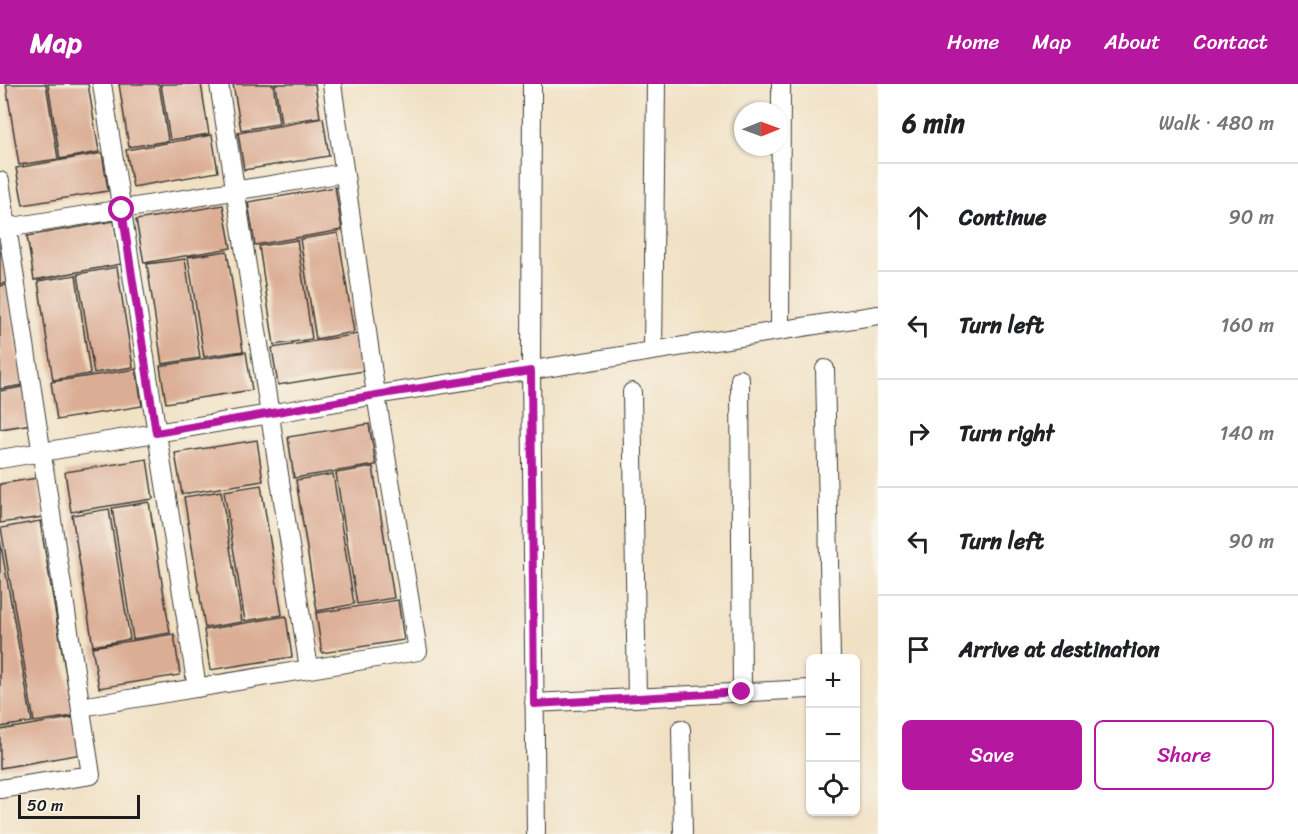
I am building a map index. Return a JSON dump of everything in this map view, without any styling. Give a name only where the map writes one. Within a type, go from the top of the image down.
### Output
[{"type":"street","points":[[102,84],[197,688]]},
{"type":"street","points":[[219,84],[309,669]]},
{"type":"street","points":[[81,707],[418,651],[376,395],[332,84]]},
{"type":"street","points":[[532,84],[531,371],[536,834]]},
{"type":"street","points":[[653,351],[656,84]]},
{"type":"street","points":[[780,330],[781,84]]},
{"type":"street","points":[[4,228],[344,173]]},
{"type":"street","points":[[0,181],[4,228],[91,775],[0,789]]},
{"type":"street","points":[[0,459],[376,395],[878,315]]},
{"type":"street","points":[[825,369],[831,654]]},
{"type":"street","points":[[740,379],[742,692]]},
{"type":"street","points":[[632,392],[637,698]]},
{"type":"street","points":[[534,704],[806,689]]},
{"type":"street","points":[[681,729],[683,834]]},
{"type":"building","points":[[6,84],[46,84],[58,159],[19,165]]},
{"type":"building","points":[[48,84],[88,84],[99,152],[60,159]]},
{"type":"building","points":[[119,84],[159,84],[168,141],[129,147]]},
{"type":"building","points":[[161,84],[201,84],[209,134],[170,140]]},
{"type":"building","points":[[233,84],[273,84],[279,124],[241,130]]},
{"type":"building","points":[[275,84],[315,84],[320,117],[281,123]]},
{"type":"building","points":[[323,118],[329,156],[244,170],[238,133]]},
{"type":"building","points":[[212,135],[218,172],[133,187],[126,150]]},
{"type":"building","points":[[102,153],[108,191],[23,205],[16,168]]},
{"type":"building","points":[[335,187],[342,230],[255,245],[248,202]]},
{"type":"building","points":[[223,205],[231,248],[144,263],[136,220]]},
{"type":"building","points":[[114,221],[121,264],[34,280],[27,236]]},
{"type":"building","points":[[338,233],[354,332],[316,339],[300,239]]},
{"type":"building","points":[[0,240],[11,282],[0,284]]},
{"type":"building","points":[[297,240],[312,339],[274,345],[259,246]]},
{"type":"building","points":[[227,251],[243,351],[204,357],[188,257]]},
{"type":"building","points":[[185,259],[200,358],[162,364],[147,264]]},
{"type":"building","points":[[117,267],[133,367],[94,373],[78,274]]},
{"type":"building","points":[[76,275],[90,374],[53,380],[38,281]]},
{"type":"building","points":[[7,285],[23,385],[0,389],[0,286]]},
{"type":"building","points":[[358,334],[364,371],[278,385],[272,348]]},
{"type":"building","points":[[246,352],[252,390],[166,403],[160,366]]},
{"type":"building","points":[[136,369],[142,406],[57,420],[51,382]]},
{"type":"building","points":[[27,386],[32,424],[0,429],[0,391]]},
{"type":"building","points":[[369,424],[376,465],[294,478],[288,437]]},
{"type":"building","points":[[257,440],[263,481],[182,494],[175,453]]},
{"type":"building","points":[[147,459],[153,499],[71,512],[65,472]]},
{"type":"building","points":[[373,467],[394,598],[357,604],[336,473]]},
{"type":"building","points":[[333,474],[354,604],[317,611],[296,480]]},
{"type":"building","points":[[37,478],[43,517],[0,523],[0,484]]},
{"type":"building","points":[[261,485],[282,615],[245,621],[224,491]]},
{"type":"building","points":[[221,491],[242,622],[205,628],[184,497]]},
{"type":"building","points":[[149,502],[170,633],[133,639],[112,508]]},
{"type":"building","points":[[109,509],[130,639],[93,646],[72,515]]},
{"type":"building","points":[[40,521],[73,716],[34,722],[1,528]]},
{"type":"building","points":[[0,540],[32,722],[0,727]]},
{"type":"building","points":[[398,600],[404,640],[322,653],[316,613]]},
{"type":"building","points":[[286,616],[292,657],[210,670],[204,630]]},
{"type":"building","points":[[174,634],[180,675],[99,688],[92,647]]},
{"type":"building","points":[[76,717],[82,754],[0,768],[0,730]]},
{"type":"route","points":[[122,210],[156,433],[531,371],[534,704],[742,692]]}]
